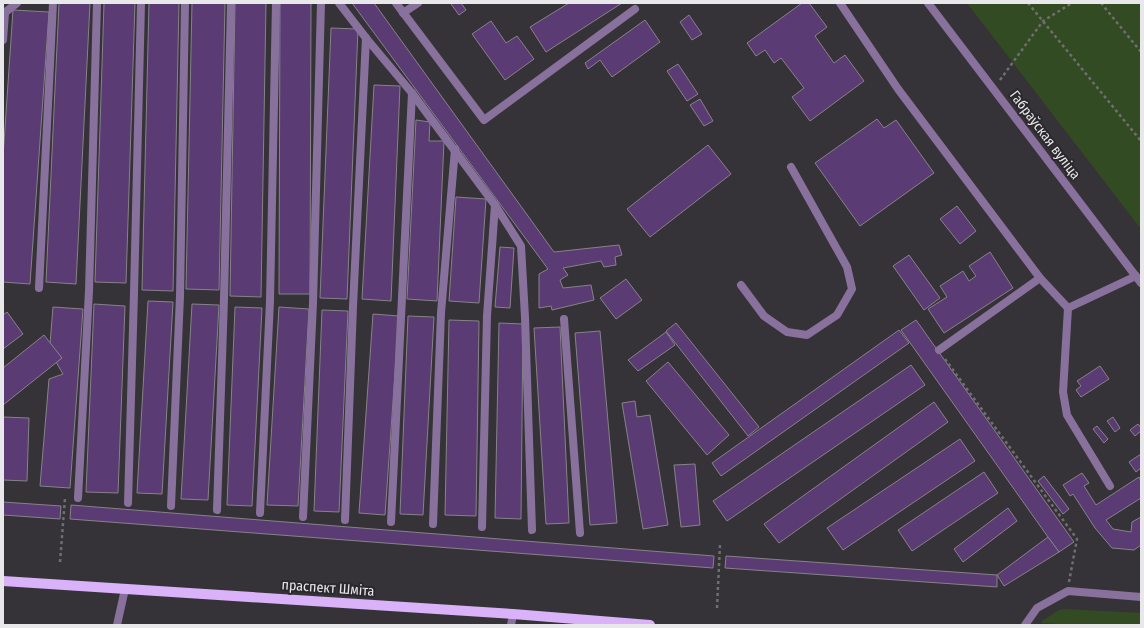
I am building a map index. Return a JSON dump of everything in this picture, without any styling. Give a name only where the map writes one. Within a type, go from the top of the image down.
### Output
[{"type":"main road","name":"праспект Шміта","points":[[3,580],[513,614],[650,625]]},
{"type":"street","points":[[3,40],[4,14],[17,3]]},
{"type":"street","points":[[39,288],[53,3]]},
{"type":"street","points":[[78,498],[89,291],[97,3]]},
{"type":"street","points":[[128,503],[141,3]]},
{"type":"street","points":[[171,506],[180,296],[185,3]]},
{"type":"street","points":[[217,510],[224,306],[231,3]]},
{"type":"street","points":[[260,513],[270,301],[276,3]]},
{"type":"street","points":[[303,517],[313,303],[321,3]]},
{"type":"street","points":[[339,3],[366,38],[412,92],[455,149],[495,205],[521,246],[525,317],[532,530]]},
{"type":"street","points":[[396,3],[484,120],[635,9]]},
{"type":"street","points":[[403,13],[418,3]]},
{"type":"street","points":[[840,3],[898,89],[1040,278],[1068,308],[1063,392],[1067,415],[1110,486]]},
{"type":"street","name":"Габраўская вуліца","points":[[928,3],[1138,279]]},
{"type":"street","points":[[345,520],[366,38]]},
{"type":"street","points":[[391,522],[412,92]]},
{"type":"street","points":[[432,524],[441,313],[455,149]]},
{"type":"street","points":[[741,285],[764,316],[787,332],[807,335],[837,315],[852,289],[848,267],[790,167]]},
{"type":"street","points":[[482,527],[487,316],[495,205]]},
{"type":"street","points":[[939,350],[1040,278]]},
{"type":"street","points":[[1068,308],[1138,279]]},
{"type":"street","points":[[564,319],[580,533]]},
{"type":"street","points":[[117,625],[125,589]]},
{"type":"street","points":[[1025,625],[1037,608],[1068,591],[1141,597]]},
{"type":"street","points":[[511,625],[513,614]]},
{"type":"path","points":[[1028,3],[1141,141]]},
{"type":"path","points":[[993,89],[1043,21],[1072,3]]},
{"type":"path","points":[[1101,3],[1141,52]]},
{"type":"path","points":[[939,350],[1077,539],[1068,591]]},
{"type":"path","points":[[60,562],[65,498]]},
{"type":"path","points":[[717,608],[720,545]]},
{"type":"green space","points":[[967,3],[1141,3],[1141,229]]},
{"type":"green space","points":[[1059,610],[1141,613],[1141,625],[1072,625],[1042,623],[1042,621]]},
{"type":"building","points":[[59,3],[90,3],[76,284],[46,282]]},
{"type":"building","points":[[104,3],[135,3],[126,283],[95,282]]},
{"type":"building","points":[[149,3],[179,3],[173,291],[142,290]]},
{"type":"building","points":[[192,3],[225,3],[219,290],[186,289]]},
{"type":"building","points":[[235,3],[266,3],[261,297],[230,296]]},
{"type":"building","points":[[280,3],[311,3],[310,294],[279,294]]},
{"type":"building","points":[[352,3],[374,3],[554,252],[619,245],[622,255],[615,257],[616,265],[604,267],[601,261],[563,268],[568,275],[560,280],[563,288],[591,285],[594,300],[552,310],[551,306],[539,308],[539,274],[548,269]]},
{"type":"building","points":[[461,3],[466,10],[459,15],[451,4]]},
{"type":"building","points":[[569,3],[622,3],[546,52],[530,27]]},
{"type":"building","points":[[802,3],[809,3],[827,27],[815,36],[834,63],[845,55],[864,81],[810,121],[792,97],[804,88],[781,58],[774,63],[765,50],[756,56],[747,43]]},
{"type":"building","points":[[13,10],[49,12],[30,284],[3,282],[3,157]]},
{"type":"building","points":[[689,15],[702,34],[692,40],[680,22]]},
{"type":"building","points":[[645,20],[660,42],[612,77],[600,60],[588,69],[585,63]]},
{"type":"building","points":[[491,21],[506,43],[517,36],[534,59],[505,80],[472,34]]},
{"type":"building","points":[[331,28],[358,29],[347,299],[320,298]]},
{"type":"building","points":[[678,64],[698,94],[687,101],[667,71]]},
{"type":"building","points":[[374,85],[400,86],[391,301],[362,299]]},
{"type":"building","points":[[700,99],[713,121],[704,126],[690,105]]},
{"type":"building","points":[[877,119],[884,128],[896,120],[934,173],[860,226],[815,163]]},
{"type":"building","points":[[416,120],[430,122],[429,141],[444,141],[437,301],[407,299]]},
{"type":"building","points":[[708,145],[731,174],[650,237],[627,209]]},
{"type":"building","points":[[456,197],[486,199],[479,303],[449,301]]},
{"type":"building","points":[[957,206],[976,231],[960,244],[940,219]]},
{"type":"building","points":[[500,247],[514,248],[510,308],[495,307]]},
{"type":"building","points":[[990,252],[1013,288],[944,333],[928,309],[947,297],[940,286],[963,271],[969,281],[976,276],[969,266]]},
{"type":"building","points":[[909,255],[940,298],[924,310],[893,266]]},
{"type":"building","points":[[626,279],[642,300],[616,319],[600,298]]},
{"type":"building","points":[[148,301],[173,302],[162,494],[137,493]]},
{"type":"building","points":[[94,304],[125,306],[118,493],[86,492]]},
{"type":"building","points":[[192,304],[219,305],[208,500],[181,499]]},
{"type":"building","points":[[53,307],[83,309],[70,488],[40,486],[49,379],[63,374],[56,362],[62,358],[50,344]]},
{"type":"building","points":[[235,307],[262,308],[252,506],[227,505]]},
{"type":"building","points":[[279,307],[309,309],[298,506],[267,505]]},
{"type":"building","points":[[322,310],[348,311],[339,512],[314,511]]},
{"type":"building","points":[[7,312],[23,334],[3,349],[3,315]]},
{"type":"building","points":[[373,314],[399,316],[385,515],[359,513]]},
{"type":"building","points":[[408,316],[434,317],[423,515],[400,514]]},
{"type":"building","points":[[449,320],[479,321],[476,516],[445,515]]},
{"type":"building","points":[[916,320],[1074,542],[1059,552],[901,330]]},
{"type":"building","points":[[499,323],[523,324],[521,519],[495,518]]},
{"type":"building","points":[[676,323],[759,427],[748,436],[666,331]]},
{"type":"building","points":[[560,327],[569,523],[546,524],[534,328]]},
{"type":"building","points":[[899,330],[909,343],[721,476],[712,463]]},
{"type":"building","points":[[600,331],[617,523],[590,525],[575,333]]},
{"type":"building","points":[[666,332],[675,345],[638,371],[628,360]]},
{"type":"building","points":[[44,335],[62,358],[3,405],[3,368]]},
{"type":"building","points":[[668,362],[729,435],[707,455],[646,381]]},
{"type":"building","points":[[911,365],[925,385],[727,521],[713,501]]},
{"type":"building","points":[[1100,366],[1109,379],[1081,397],[1076,390],[1081,386],[1077,381]]},
{"type":"building","points":[[635,401],[637,417],[650,415],[668,525],[643,529],[622,403]]},
{"type":"building","points":[[934,402],[948,422],[779,543],[764,524]]},
{"type":"building","points":[[3,417],[29,418],[27,481],[3,480]]},
{"type":"building","points":[[1113,417],[1120,428],[1115,432],[1107,421]]},
{"type":"building","points":[[1138,424],[1141,431],[1135,436],[1130,430]]},
{"type":"building","points":[[1097,426],[1108,439],[1104,443],[1093,429]]},
{"type":"building","points":[[960,439],[975,461],[843,550],[827,528]]},
{"type":"building","points":[[1141,454],[1141,468],[1136,472],[1129,462]]},
{"type":"building","points":[[695,464],[700,525],[681,527],[674,465]]},
{"type":"building","points":[[984,472],[998,493],[912,551],[898,530]]},
{"type":"building","points":[[1082,473],[1089,483],[1084,486],[1096,505],[1139,477],[1141,481],[1141,498],[1106,520],[1113,529],[1131,532],[1132,522],[1141,517],[1141,545],[1134,550],[1112,548],[1095,528],[1073,494],[1070,496],[1063,485]]},
{"type":"building","points":[[1044,476],[1069,509],[1063,514],[1038,481]]},
{"type":"building","points":[[3,502],[61,506],[60,519],[3,515]]},
{"type":"building","points":[[71,505],[714,556],[713,568],[70,519]]},
{"type":"building","points":[[1008,508],[1017,521],[963,562],[954,549]]},
{"type":"building","points":[[1048,537],[1059,552],[1004,586],[997,575]]},
{"type":"building","points":[[726,556],[997,575],[997,587],[725,568]]}]
